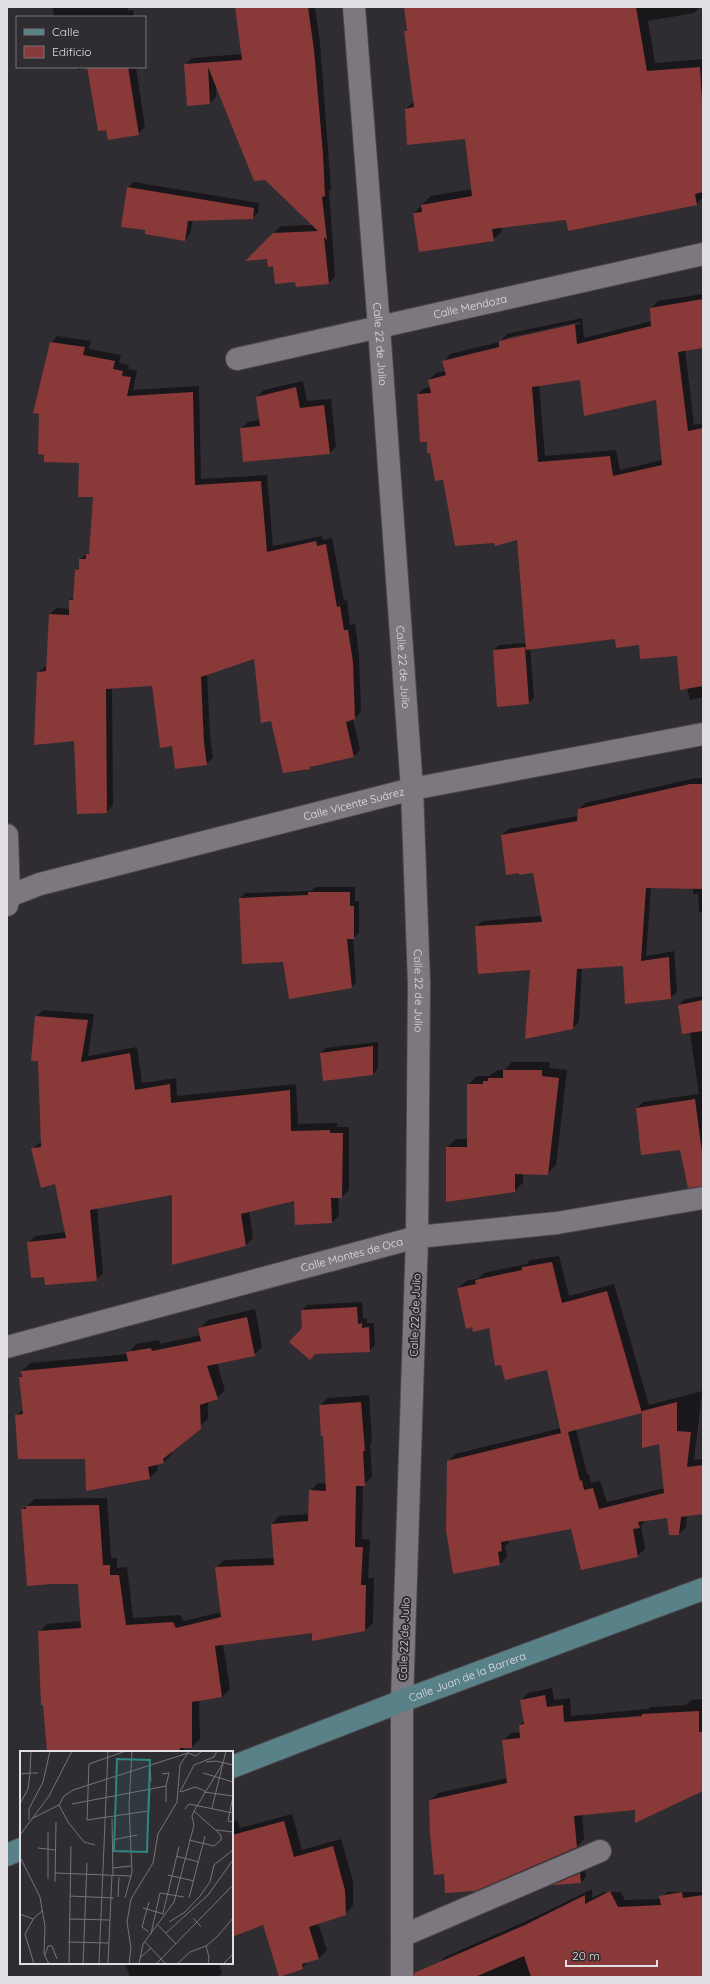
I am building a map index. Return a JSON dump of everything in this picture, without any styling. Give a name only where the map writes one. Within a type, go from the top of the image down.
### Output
[{"type":"street","name":"Calle 22 de Julio","points":[[354,7],[380,327],[412,789],[419,983],[417,1237],[402,1701],[402,1977]]},
{"type":"street","name":"Calle Mendoza","points":[[236,359],[703,254]]},
{"type":"street","name":"Calle Vicente Suárez","points":[[8,900],[40,884],[412,789],[703,734]]},
{"type":"street","points":[[7,835],[8,900]]},
{"type":"street","name":"Calle Montes de Oca","points":[[7,1347],[417,1237],[557,1223],[703,1198]]},
{"type":"street","name":"Calle Juan de la Barrera","points":[[233,1767],[402,1701],[703,1590]]},
{"type":"street","points":[[7,1855],[20,1849]]},
{"type":"street","points":[[402,1936],[600,1851]]},
{"type":"building","points":[[235,7],[308,7],[314,50],[323,154],[325,196],[322,197],[327,240],[324,237],[329,284],[296,287],[295,282],[275,284],[273,266],[268,267],[267,259],[245,261],[273,233],[318,231],[265,180],[254,181],[208,67],[210,104],[187,106],[184,64],[242,60]]},
{"type":"building","points":[[404,7],[636,7],[647,71],[700,67],[703,117],[703,192],[695,194],[697,205],[568,231],[566,220],[492,229],[494,241],[419,252],[413,213],[422,212],[421,205],[472,196],[465,139],[407,145],[405,109],[414,107],[404,31],[407,31]]},
{"type":"building","points":[[87,68],[128,68],[139,135],[108,140],[106,130],[98,131]]},
{"type":"building","points":[[127,187],[254,208],[253,219],[188,221],[185,241],[145,234],[145,230],[121,227]]},
{"type":"building","points":[[703,299],[703,348],[678,352],[688,431],[703,428],[703,686],[680,690],[677,656],[640,659],[639,645],[616,648],[615,639],[526,650],[517,540],[495,546],[494,543],[455,546],[443,480],[435,481],[430,453],[427,453],[427,442],[420,442],[417,394],[431,393],[428,380],[446,375],[442,361],[499,347],[499,341],[575,324],[577,344],[651,326],[650,308]],"holes":[[[580,380],[584,416],[656,400],[662,465],[613,476],[610,456],[538,462],[532,387]]]},
{"type":"building","points":[[50,342],[85,347],[83,355],[115,361],[113,369],[123,371],[122,376],[131,377],[127,396],[193,392],[195,485],[261,481],[267,552],[316,541],[317,546],[326,544],[337,607],[340,606],[344,630],[348,630],[353,662],[355,719],[346,722],[354,757],[310,767],[310,769],[283,773],[271,721],[261,723],[254,659],[201,677],[204,743],[207,765],[175,769],[172,746],[160,748],[152,686],[106,689],[107,813],[77,814],[74,741],[34,745],[37,672],[46,671],[49,614],[69,615],[69,600],[73,600],[75,570],[79,569],[79,559],[86,559],[86,554],[89,554],[93,497],[78,497],[79,463],[44,462],[44,455],[38,454],[39,414],[33,413]]},
{"type":"building","points":[[296,387],[300,408],[324,405],[330,454],[243,462],[240,428],[260,426],[256,397]]},
{"type":"building","points":[[525,647],[529,704],[497,707],[493,650]]},
{"type":"building","points":[[690,784],[703,784],[703,889],[646,888],[641,961],[669,957],[671,999],[625,1004],[623,966],[577,969],[573,1029],[525,1039],[530,970],[478,974],[475,926],[542,922],[533,873],[506,875],[501,835],[577,821],[578,809]]},
{"type":"building","points":[[308,892],[350,892],[350,906],[354,906],[354,939],[347,939],[352,988],[289,999],[283,962],[242,964],[239,898],[308,895]]},
{"type":"building","points":[[703,1000],[703,1031],[682,1034],[678,1005]]},
{"type":"building","points":[[35,1016],[88,1020],[81,1062],[130,1053],[135,1090],[170,1084],[171,1103],[290,1090],[291,1131],[330,1130],[330,1133],[343,1133],[342,1198],[331,1198],[332,1223],[295,1225],[294,1201],[241,1214],[246,1246],[172,1265],[172,1195],[90,1210],[97,1281],[45,1285],[44,1277],[31,1278],[27,1242],[66,1238],[55,1184],[41,1188],[31,1148],[41,1147],[38,1061],[31,1061]]},
{"type":"building","points":[[373,1046],[373,1075],[323,1081],[320,1053]]},
{"type":"building","points":[[503,1070],[542,1070],[542,1076],[559,1078],[548,1175],[515,1174],[515,1192],[446,1202],[446,1147],[467,1147],[467,1084],[483,1084],[483,1081],[488,1081],[488,1078],[503,1078]]},
{"type":"building","points":[[695,1099],[703,1160],[703,1186],[688,1188],[680,1150],[641,1155],[636,1108]]},
{"type":"building","points":[[552,1262],[562,1303],[607,1291],[642,1413],[642,1411],[677,1402],[677,1431],[691,1432],[687,1467],[703,1465],[703,1514],[681,1517],[679,1535],[669,1535],[667,1518],[638,1522],[640,1528],[633,1529],[638,1557],[581,1570],[571,1529],[501,1542],[502,1551],[498,1552],[500,1565],[453,1574],[446,1530],[447,1461],[561,1433],[547,1370],[505,1380],[501,1365],[495,1366],[489,1328],[473,1332],[472,1327],[466,1329],[457,1288],[476,1284],[475,1280],[522,1270],[522,1267]],"holes":[[[642,1413],[642,1448],[659,1444],[664,1493],[599,1509],[593,1488],[584,1490],[582,1480],[580,1481],[568,1432]]]},
{"type":"building","points":[[357,1307],[358,1324],[362,1323],[362,1328],[369,1327],[370,1352],[315,1354],[310,1360],[289,1342],[302,1328],[301,1310]]},
{"type":"building","points":[[247,1317],[255,1356],[207,1366],[218,1399],[200,1405],[201,1429],[163,1459],[164,1463],[148,1467],[150,1479],[86,1491],[85,1459],[18,1459],[15,1415],[23,1414],[19,1377],[22,1377],[21,1371],[128,1361],[126,1352],[151,1348],[152,1351],[201,1341],[198,1328]]},
{"type":"building","points":[[361,1402],[365,1451],[363,1451],[365,1486],[356,1486],[355,1547],[363,1547],[361,1585],[366,1585],[365,1631],[312,1641],[312,1633],[215,1646],[222,1697],[192,1702],[192,1748],[180,1748],[179,1751],[47,1751],[43,1705],[41,1705],[38,1631],[81,1628],[78,1584],[27,1586],[21,1509],[26,1509],[26,1506],[99,1505],[103,1565],[110,1565],[110,1575],[119,1575],[126,1625],[173,1622],[176,1628],[221,1617],[215,1567],[274,1565],[271,1524],[308,1521],[309,1490],[326,1491],[323,1436],[321,1436],[319,1405]]},
{"type":"building","points":[[545,1695],[547,1707],[563,1705],[564,1722],[642,1716],[642,1714],[699,1711],[699,1732],[703,1732],[703,1791],[635,1823],[635,1810],[574,1816],[577,1847],[475,1891],[445,1893],[444,1874],[434,1875],[430,1834],[429,1800],[507,1783],[502,1740],[520,1738],[519,1725],[524,1724],[520,1700]]},
{"type":"building","points":[[284,1821],[294,1857],[333,1846],[345,1890],[346,1915],[309,1927],[319,1959],[302,1964],[303,1969],[279,1977],[263,1925],[233,1937],[233,1835]]},
{"type":"building","points":[[580,1873],[581,1883],[552,1885]]},
{"type":"building","points":[[610,1891],[618,1907],[661,1905],[659,1896],[682,1892],[683,1898],[703,1895],[703,1977],[531,1977],[524,1956],[475,1977],[414,1977],[414,1973],[525,1925],[585,1895],[585,1904]]}]
